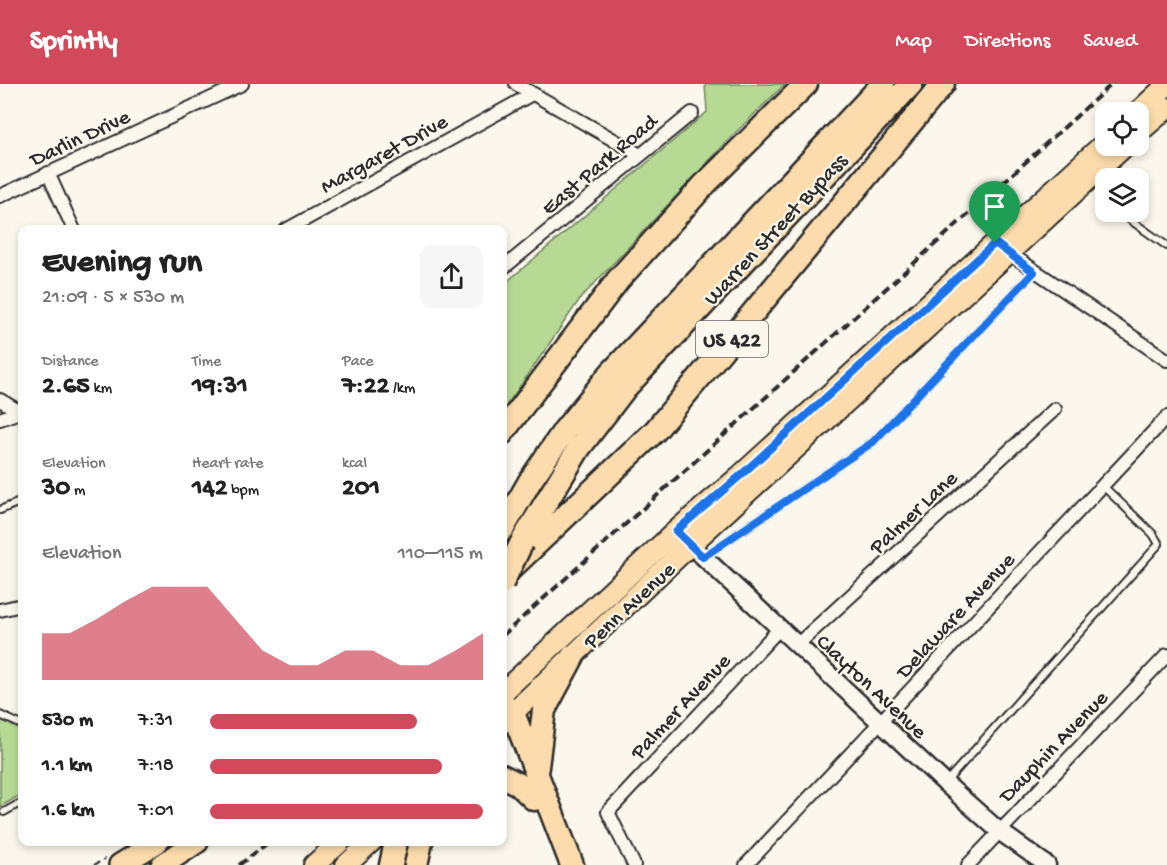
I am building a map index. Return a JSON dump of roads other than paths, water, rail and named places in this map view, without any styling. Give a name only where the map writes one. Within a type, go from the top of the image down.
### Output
[{"type":"highway","points":[[507,426],[618,280],[705,184],[806,84]]},
{"type":"highway","name":"Warren Street Bypass","points":[[507,521],[530,481],[564,431],[611,373],[883,84]]},
{"type":"highway","name":"Warren Street Bypass","points":[[507,573],[522,542],[579,448],[625,388],[911,84]]},
{"type":"highway","name":"US 422","points":[[507,571],[655,431],[943,84]]},
{"type":"highway","points":[[536,775],[539,732],[544,710],[573,656]]},
{"type":"highway","points":[[507,719],[536,775],[572,865]]},
{"type":"highway","points":[[507,721],[560,865]]},
{"type":"highway","points":[[507,778],[519,784],[534,799]]},
{"type":"highway","points":[[120,865],[151,846]]},
{"type":"highway","points":[[162,865],[191,846]]},
{"type":"highway","points":[[416,865],[421,846]]},
{"type":"highway","points":[[422,846],[424,865]]},
{"type":"main road","points":[[1149,102],[1167,86]]},
{"type":"main road","points":[[1149,124],[1167,108]]},
{"type":"main road","name":"Penn Avenue","points":[[507,713],[696,551],[1095,153]]},
{"type":"main road","name":"Penn Avenue","points":[[507,688],[676,531],[1001,248],[1113,156]]},
{"type":"main road","points":[[314,865],[335,846]]},
{"type":"main road","points":[[346,865],[367,846]]},
{"type":"street","name":"Darlin Drive","points":[[0,196],[242,84]]},
{"type":"street","points":[[516,84],[640,155]]},
{"type":"street","name":"Margaret Drive","points":[[295,225],[532,94]]},
{"type":"street","name":"East Park Road","points":[[507,265],[692,113]]},
{"type":"street","points":[[48,173],[72,225]]},
{"type":"street","points":[[1001,248],[1167,360]]},
{"type":"street","points":[[0,400],[18,410]]},
{"type":"street","name":"Palmer Lane","points":[[797,645],[1054,409]]},
{"type":"street","points":[[0,419],[18,413]]},
{"type":"street","name":"Delaware Avenue","points":[[746,865],[1167,417]]},
{"type":"street","name":"Clayton Avenue","points":[[676,531],[945,783],[999,831],[1047,865]]},
{"type":"street","points":[[0,610],[18,608]]},
{"type":"street","name":"Palmer Avenue","points":[[634,865],[608,812],[780,628]]},
{"type":"street","name":"Dauphin Avenue","points":[[968,865],[1167,655]]},
{"type":"lane","points":[[1133,222],[1167,246]]},
{"type":"lane","points":[[696,551],[873,442],[1034,272]]},
{"type":"lane","points":[[945,783],[1159,544],[1153,534],[1103,485]]},
{"type":"lane","points":[[0,510],[18,503]]},
{"type":"lane","points":[[0,715],[18,723]]},
{"type":"lane","points":[[4,812],[18,804]]},
{"type":"railway","points":[[507,631],[1112,84]]},
{"type":"railway","points":[[239,865],[264,846]]}]
